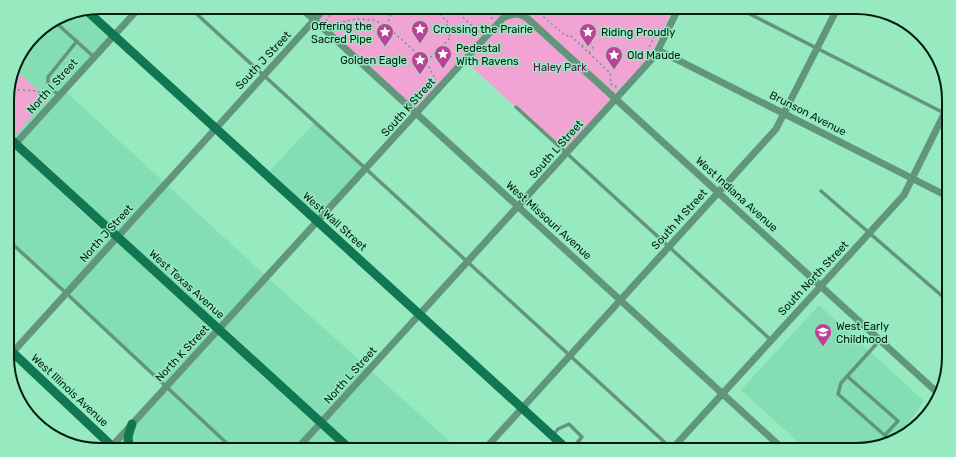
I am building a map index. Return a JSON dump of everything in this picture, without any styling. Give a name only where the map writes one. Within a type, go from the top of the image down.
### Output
[{"type":"street","name":"North I Street","points":[[15,144],[134,14]]},
{"type":"street","name":"West Missouri Avenue","points":[[308,14],[776,443]]},
{"type":"street","name":"South J Street","points":[[215,128],[320,14]]},
{"type":"street","name":"South K Street","points":[[318,222],[503,18],[508,15],[517,14]]},
{"type":"street","name":"West Indiana Avenue","points":[[517,14],[528,18],[935,390]]},
{"type":"street","name":"South L Street","points":[[420,315],[651,60],[658,50],[676,14]]},
{"type":"street","name":"South M Street","points":[[490,443],[776,129],[834,14]]},
{"type":"street","name":"West Wall Street","points":[[91,15],[560,443]]},
{"type":"street","name":"Brunson Avenue","points":[[658,50],[942,194]]},
{"type":"street","name":"South North Street","points":[[678,443],[722,393],[904,195],[942,121]]},
{"type":"street","name":"North J Street","points":[[14,346],[66,293],[215,128]]},
{"type":"street","name":"West Texas Avenue","points":[[15,144],[344,443]]},
{"type":"street","name":"North K Street","points":[[118,443],[132,424],[318,222]]},
{"type":"street","name":"North L Street","points":[[302,443],[420,315]]},
{"type":"street","name":"West Illinois Avenue","points":[[14,354],[109,443]]},
{"type":"street","points":[[129,443],[128,438],[132,424]]},
{"type":"lane","points":[[197,14],[664,443]]},
{"type":"lane","points":[[750,14],[942,109]]},
{"type":"lane","points":[[58,25],[94,57]]},
{"type":"lane","points":[[59,96],[48,84],[48,77],[77,41]]},
{"type":"lane","points":[[516,106],[566,154],[771,340]]},
{"type":"lane","points":[[821,191],[942,296]]},
{"type":"lane","points":[[14,245],[226,443]]},
{"type":"lane","points":[[847,376],[898,421],[885,435],[838,394],[841,383],[847,376],[880,340]]},
{"type":"lane","points":[[552,436],[558,429],[568,424],[582,437],[577,443]]},
{"type":"path","points":[[327,23],[327,19],[332,14]]},
{"type":"path","points":[[387,26],[391,14]]},
{"type":"path","points":[[426,62],[451,37],[443,29],[449,23],[439,14]]},
{"type":"path","points":[[459,14],[485,38]]},
{"type":"path","points":[[540,14],[566,36],[570,35],[582,46],[610,73],[611,84],[615,87],[618,86]]},
{"type":"path","points":[[331,26],[334,28],[345,21],[357,19],[373,20],[387,26],[426,62],[436,81]]},
{"type":"path","points":[[644,56],[660,26]]},
{"type":"path","points":[[582,46],[586,42],[591,44],[593,47],[589,53]]},
{"type":"path","points":[[15,89],[37,91],[44,96]]},
{"type":"shaded area","points":[[91,15],[114,35],[64,90],[267,277],[451,443],[115,443],[167,386],[14,246],[14,94],[17,78],[25,57],[43,35],[57,25],[83,16]]},
{"type":"shaded area","points":[[316,121],[367,168],[318,222],[266,175]]},
{"type":"shaded area","name":"West Early Childhood","points":[[819,305],[924,401],[905,428],[884,438],[862,443],[799,443],[741,390]]},
{"type":"green space","name":"Haley Park","points":[[324,14],[671,14],[649,59],[615,93],[566,153],[463,59],[416,110],[319,20]]},
{"type":"green space","points":[[19,73],[48,99],[16,134],[14,132],[14,94]]},
{"type":"place","name":"Crossing the Prairie","points":[[420,44]]},
{"type":"place","name":"Offering the Sacred Pipe","points":[[385,47]]},
{"type":"place","name":"Riding Proudly","points":[[588,47]]},
{"type":"place","name":"Pedestal With Ravens","points":[[443,69]]},
{"type":"place","name":"Old Maude","points":[[614,70]]},
{"type":"place","name":"Golden Eagle","points":[[420,75]]},
{"type":"place","name":"West Early Childhood","points":[[823,347]]}]
